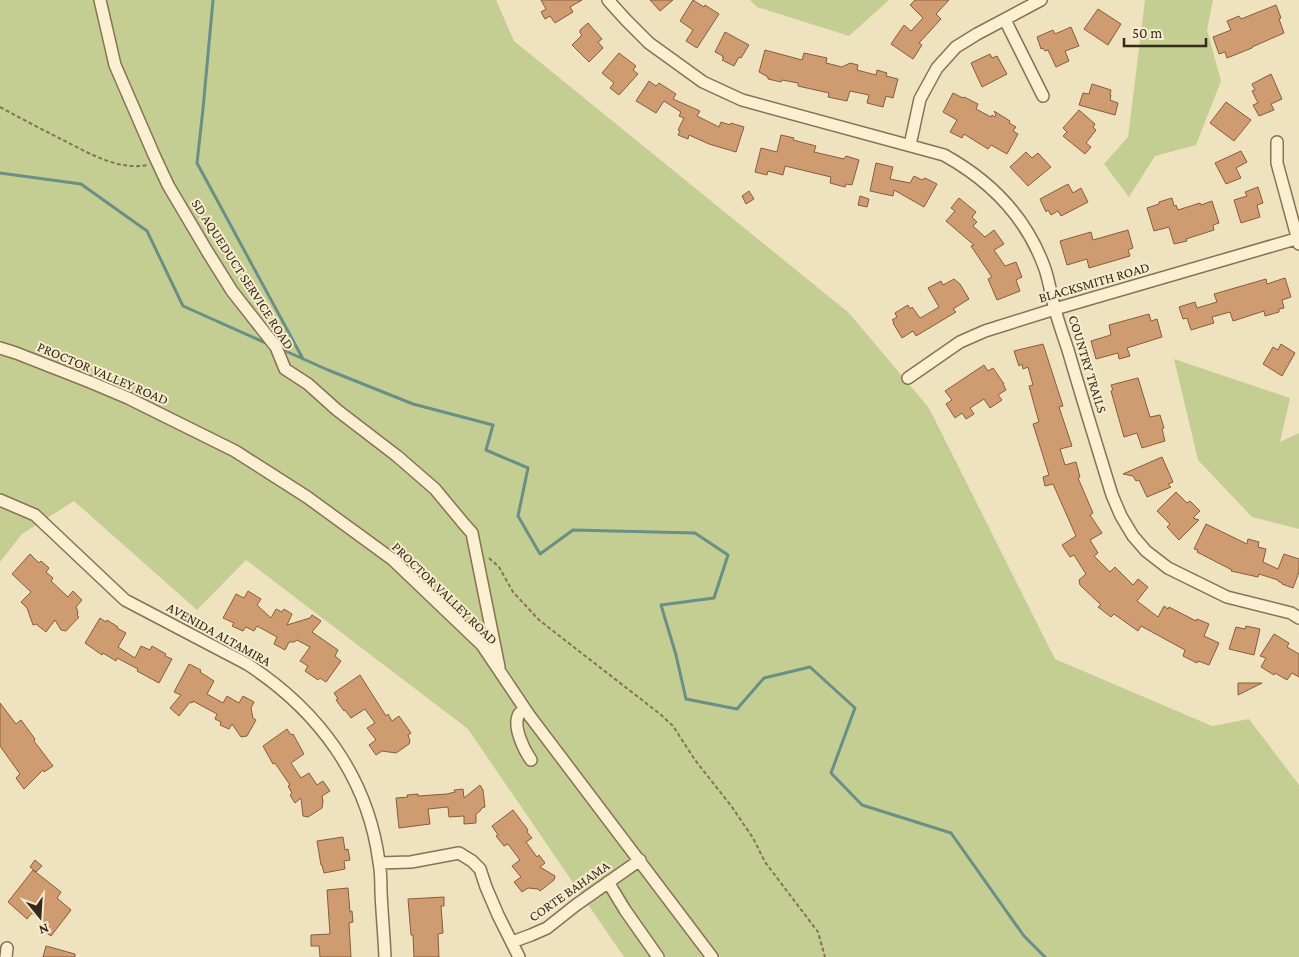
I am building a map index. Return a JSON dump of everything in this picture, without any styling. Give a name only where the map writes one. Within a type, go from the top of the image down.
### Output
[{"type":"street","name":"SD AQUEDUCT SERVICE ROAD","points":[[100,0],[115,65],[168,185],[232,291],[276,347],[285,369],[308,384],[337,410],[397,456],[435,489],[472,532],[500,671]]},
{"type":"street","name":"COUNTRY TRAILS","points":[[608,0],[649,43],[703,82],[742,100],[944,155],[983,180],[1000,196],[1022,223],[1035,246],[1045,270],[1055,309],[1112,495],[1121,516],[1133,536],[1151,555],[1176,573],[1227,597],[1292,613],[1299,618]]},
{"type":"street","points":[[910,145],[920,99],[937,68],[956,47],[1041,0]]},
{"type":"street","points":[[1005,20],[1043,96]]},
{"type":"street","points":[[1277,142],[1277,163],[1299,240]]},
{"type":"street","name":"BLACKSMITH ROAD","points":[[908,378],[960,342],[985,331],[1055,309],[1299,240]]},
{"type":"street","name":"PROCTOR VALLEY ROAD","points":[[0,348],[90,382],[235,451],[307,497],[392,559],[482,645],[525,709],[712,957]]},
{"type":"street","name":"AVENIDA ALTAMIRA","points":[[0,500],[35,515],[124,600],[248,664],[266,676],[300,705],[329,738],[352,776],[372,827],[379,862],[385,957]]},
{"type":"street","points":[[525,709],[519,714],[516,723],[526,753],[531,760]]},
{"type":"street","points":[[379,862],[411,862],[459,853],[472,861],[480,870],[498,915],[519,957]]},
{"type":"street","name":"CORTE BAHAMA","points":[[512,942],[547,928],[640,860]]},
{"type":"street","points":[[608,882],[658,957]]},
{"type":"path","points":[[0,107],[98,158],[133,166],[158,164]]},
{"type":"path","points":[[474,544],[499,567],[513,592],[539,620],[673,726],[695,760],[732,807],[753,838],[765,862],[818,932],[825,957]]},
{"type":"green space","points":[[0,0],[496,0],[514,41],[849,313],[929,408],[1055,659],[1212,726],[1249,719],[1299,785],[1299,957],[624,957],[468,729],[246,560],[197,610],[74,501],[22,534],[0,562]]},
{"type":"green space","points":[[750,0],[889,0],[849,36],[757,7]]},
{"type":"green space","points":[[1145,0],[1213,0],[1207,30],[1221,81],[1196,145],[1155,156],[1129,197],[1104,164],[1128,137]]},
{"type":"green space","points":[[1174,359],[1290,398],[1280,442],[1299,433],[1299,529],[1252,517],[1198,460]]},
{"type":"building","points":[[541,0],[582,0],[570,7],[573,12],[555,23],[550,16],[545,19],[541,12],[546,9]]},
{"type":"building","points":[[650,0],[673,0],[660,11]]},
{"type":"building","points":[[693,0],[719,14],[697,48],[686,41],[693,30],[680,21]]},
{"type":"building","points":[[915,0],[949,0],[936,14],[941,19],[919,43],[922,45],[913,59],[891,44],[904,25],[911,31],[923,18],[910,5]]},
{"type":"building","points":[[1276,5],[1284,33],[1227,58],[1225,52],[1219,54],[1213,37],[1231,30],[1227,21],[1239,16],[1241,19]]},
{"type":"building","points":[[1098,9],[1121,24],[1108,45],[1084,29]]},
{"type":"building","points":[[588,23],[602,39],[598,42],[603,48],[589,62],[572,45],[582,35],[580,30]]},
{"type":"building","points":[[1071,27],[1079,46],[1065,51],[1069,61],[1056,67],[1048,50],[1041,49],[1037,37],[1053,30],[1055,34]]},
{"type":"building","points":[[725,32],[749,45],[734,66],[722,60],[723,56],[715,52]]},
{"type":"building","points":[[765,50],[802,60],[804,53],[827,58],[826,63],[842,67],[850,63],[858,65],[857,70],[876,75],[877,70],[887,73],[886,76],[898,79],[893,98],[886,96],[883,107],[867,103],[869,95],[850,91],[847,101],[828,97],[829,93],[798,86],[798,83],[768,79],[768,77],[759,72]]},
{"type":"building","points":[[619,53],[636,66],[633,70],[638,74],[619,95],[610,88],[614,83],[602,73]]},
{"type":"building","points":[[990,54],[992,58],[997,56],[1007,74],[982,87],[971,63]]},
{"type":"building","points":[[1271,74],[1282,99],[1271,104],[1274,110],[1259,116],[1253,105],[1258,103],[1252,91],[1255,90],[1252,84]]},
{"type":"building","points":[[649,81],[656,86],[659,83],[676,94],[673,99],[700,111],[697,116],[719,127],[721,122],[744,127],[736,152],[709,144],[689,135],[688,139],[678,135],[680,131],[678,130],[684,118],[679,116],[681,112],[664,101],[656,113],[636,101]]},
{"type":"building","points":[[1092,84],[1111,90],[1110,100],[1118,103],[1115,115],[1079,105],[1083,93],[1089,94]]},
{"type":"building","points":[[953,93],[978,104],[976,109],[991,117],[996,115],[994,111],[1016,127],[1013,131],[1018,134],[1007,154],[991,145],[988,149],[964,134],[962,138],[950,132],[957,120],[943,112]]},
{"type":"building","points":[[1226,102],[1251,120],[1234,141],[1210,123]]},
{"type":"building","points":[[1079,110],[1095,124],[1093,127],[1096,130],[1086,143],[1091,147],[1085,154],[1063,136],[1067,132],[1063,128]]},
{"type":"building","points":[[781,135],[816,146],[814,152],[844,159],[846,156],[859,160],[852,185],[846,184],[845,187],[830,183],[831,177],[785,166],[783,175],[768,171],[767,175],[755,172],[761,148],[777,152]]},
{"type":"building","points":[[1241,151],[1247,162],[1236,168],[1241,178],[1226,184],[1215,163]]},
{"type":"building","points":[[1026,152],[1032,158],[1038,153],[1051,167],[1028,186],[1010,167]]},
{"type":"building","points":[[876,163],[893,167],[890,179],[910,183],[914,176],[922,180],[925,178],[937,184],[924,207],[894,190],[893,196],[870,191]]},
{"type":"building","points":[[1068,184],[1073,193],[1081,188],[1088,202],[1061,216],[1058,211],[1051,215],[1048,210],[1046,212],[1040,199]]},
{"type":"building","points":[[1258,187],[1263,203],[1257,205],[1260,217],[1241,223],[1234,200],[1247,196],[1245,192]]},
{"type":"building","points":[[749,191],[754,199],[746,204],[742,196]]},
{"type":"building","points":[[860,196],[869,199],[867,207],[858,205]]},
{"type":"building","points":[[959,198],[976,212],[972,217],[977,222],[973,226],[985,237],[994,230],[1004,244],[994,250],[1005,266],[1016,262],[1022,277],[1016,280],[1020,291],[997,300],[988,279],[992,277],[971,246],[974,245],[946,221],[955,211],[951,208]]},
{"type":"building","points":[[1172,198],[1174,206],[1176,205],[1178,210],[1212,201],[1219,223],[1213,225],[1214,230],[1174,244],[1169,227],[1154,231],[1147,208]]},
{"type":"building","points":[[1128,230],[1133,248],[1128,250],[1130,256],[1089,268],[1087,259],[1067,265],[1060,241],[1091,232],[1093,240]]},
{"type":"building","points":[[1285,278],[1291,297],[1282,300],[1284,308],[1279,309],[1279,312],[1265,316],[1264,311],[1233,321],[1230,312],[1212,317],[1214,323],[1191,330],[1187,318],[1183,319],[1179,307],[1195,302],[1197,308],[1217,302],[1214,294],[1266,279],[1267,284]]},
{"type":"building","points":[[954,279],[960,284],[969,299],[953,309],[956,312],[916,336],[913,331],[902,338],[892,320],[897,317],[895,313],[908,305],[910,309],[912,307],[920,318],[924,316],[939,307],[928,288],[941,281],[943,285]]},
{"type":"building","points":[[1149,314],[1151,321],[1157,319],[1162,337],[1127,348],[1130,356],[1119,359],[1118,353],[1096,359],[1091,341],[1111,335],[1109,325]]},
{"type":"building","points":[[1043,344],[1063,406],[1059,407],[1072,446],[1060,449],[1065,465],[1076,462],[1080,477],[1078,478],[1093,513],[1090,515],[1102,533],[1090,540],[1098,553],[1094,556],[1110,572],[1115,567],[1133,585],[1138,579],[1148,587],[1137,601],[1158,617],[1164,606],[1196,621],[1197,619],[1209,624],[1204,636],[1219,643],[1209,665],[1198,661],[1197,663],[1183,656],[1185,650],[1141,626],[1138,631],[1114,614],[1111,617],[1098,607],[1101,605],[1080,585],[1079,580],[1086,574],[1074,555],[1070,557],[1062,545],[1076,536],[1053,484],[1045,486],[1043,477],[1049,475],[1033,424],[1039,422],[1029,386],[1033,385],[1028,367],[1023,369],[1022,364],[1019,366],[1014,351]]},
{"type":"building","points":[[1281,344],[1295,353],[1282,376],[1263,364],[1273,347],[1278,350]]},
{"type":"building","points":[[984,365],[988,371],[993,368],[1004,384],[1006,390],[998,395],[1002,400],[990,408],[984,399],[970,408],[974,414],[966,419],[962,413],[955,418],[946,404],[952,400],[945,391]]},
{"type":"building","points":[[1138,378],[1150,417],[1160,415],[1165,441],[1142,448],[1137,433],[1124,437],[1111,391],[1113,390],[1111,385]]},
{"type":"building","points":[[1162,457],[1173,482],[1168,484],[1171,487],[1147,497],[1139,480],[1136,481],[1133,476],[1123,474]]},
{"type":"building","points":[[1176,492],[1187,503],[1190,501],[1200,511],[1193,518],[1199,520],[1179,540],[1167,527],[1170,524],[1157,511]]},
{"type":"building","points":[[1206,524],[1247,544],[1248,539],[1259,542],[1258,547],[1266,549],[1263,562],[1278,569],[1284,554],[1299,559],[1299,572],[1293,588],[1282,584],[1278,580],[1259,574],[1258,577],[1231,571],[1197,552],[1198,550],[1194,549]]},
{"type":"building","points":[[30,554],[39,563],[41,561],[49,568],[46,572],[53,578],[51,581],[68,597],[73,591],[82,600],[76,607],[79,617],[66,631],[61,630],[55,620],[46,632],[36,624],[33,625],[27,608],[21,602],[31,592],[12,574]]},
{"type":"building","points":[[248,591],[261,599],[257,605],[271,618],[276,609],[282,612],[284,609],[292,614],[287,625],[310,618],[312,615],[321,621],[312,632],[338,650],[335,656],[341,661],[326,682],[320,678],[318,680],[305,671],[308,666],[300,661],[310,647],[297,640],[289,642],[285,650],[274,644],[277,637],[257,626],[254,631],[246,627],[243,631],[232,626],[234,623],[223,618],[236,594],[244,598]]},
{"type":"building","points":[[100,618],[106,622],[107,620],[126,633],[118,647],[135,658],[141,646],[150,650],[152,646],[172,659],[159,683],[117,658],[116,661],[103,653],[102,655],[85,643]]},
{"type":"building","points":[[1246,626],[1260,629],[1254,655],[1229,649],[1236,627],[1245,629]]},
{"type":"building","points":[[1274,634],[1289,643],[1287,647],[1299,654],[1299,677],[1292,673],[1287,680],[1261,667],[1266,658],[1260,656]]},
{"type":"building","points":[[189,664],[201,670],[200,672],[214,681],[207,694],[223,703],[227,696],[239,703],[243,696],[254,702],[251,708],[253,718],[256,720],[247,736],[241,737],[232,724],[229,729],[220,725],[221,722],[215,719],[217,714],[193,701],[192,703],[190,702],[179,716],[170,708],[181,695],[174,692]]},
{"type":"building","points":[[360,675],[386,716],[388,714],[392,721],[399,716],[411,733],[408,735],[409,744],[396,753],[382,751],[376,755],[369,745],[376,740],[367,728],[375,723],[365,709],[351,718],[336,700],[338,699],[334,693]]},
{"type":"building","points":[[1238,683],[1262,683],[1238,695]]},
{"type":"building","points":[[0,703],[16,724],[21,720],[53,766],[44,772],[43,770],[24,789],[16,778],[20,774],[0,746]]},
{"type":"building","points":[[287,729],[291,735],[293,734],[304,754],[291,763],[301,778],[309,773],[317,785],[323,781],[330,791],[322,796],[322,808],[308,817],[303,816],[301,798],[295,803],[290,795],[292,793],[288,786],[290,785],[275,763],[273,764],[263,746]]},
{"type":"building","points":[[480,785],[483,790],[485,807],[476,814],[476,823],[464,824],[464,816],[449,817],[448,807],[428,809],[430,824],[399,828],[396,798],[418,794],[418,796],[447,794],[455,792],[454,790],[463,789],[464,798]]},
{"type":"building","points":[[513,810],[532,838],[526,842],[537,857],[539,855],[545,863],[540,867],[555,876],[554,880],[540,891],[528,888],[522,892],[514,882],[521,877],[512,866],[520,860],[508,844],[504,846],[496,836],[498,835],[492,826]]},
{"type":"building","points":[[343,837],[345,850],[348,849],[350,860],[344,861],[345,869],[324,873],[317,841]]},
{"type":"building","points":[[35,860],[42,866],[36,872],[30,867]]},
{"type":"building","points":[[33,870],[61,892],[57,898],[71,910],[51,936],[42,930],[46,925],[32,913],[27,919],[8,902]]},
{"type":"building","points":[[348,888],[350,912],[352,911],[353,922],[349,923],[351,957],[320,957],[319,946],[311,946],[311,935],[330,934],[327,890]]},
{"type":"building","points":[[444,897],[444,906],[441,906],[443,933],[438,934],[439,957],[414,957],[408,899]]},
{"type":"building","points":[[46,946],[75,954],[75,957],[43,957]]},
{"type":"waterway","points":[[213,0],[197,163],[303,359]]},
{"type":"waterway","points":[[0,173],[81,184],[147,231],[183,306],[268,344]]},
{"type":"waterway","points":[[281,349],[413,404],[493,425],[486,450],[528,468],[518,516],[540,554],[573,530],[695,533],[728,555],[714,598],[661,605],[676,655],[686,699],[737,709],[764,678],[810,667],[855,708],[831,773],[862,805],[951,833],[1024,936],[1045,957]]}]
